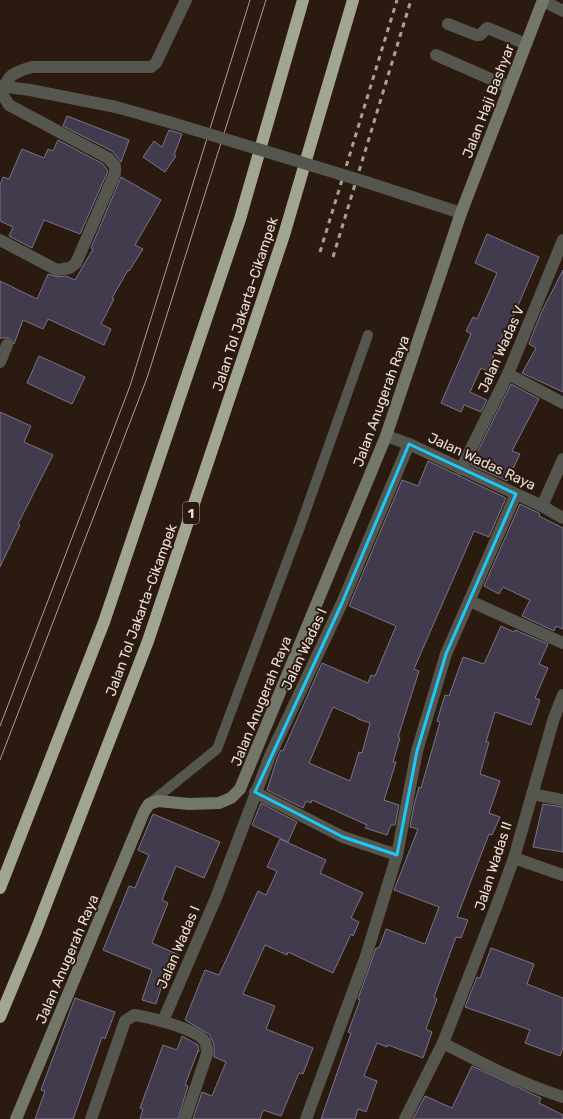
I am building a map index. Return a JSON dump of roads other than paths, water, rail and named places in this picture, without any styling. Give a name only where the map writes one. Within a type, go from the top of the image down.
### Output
[{"type":"highway","points":[[0,888],[109,607],[240,219],[303,0]]},
{"type":"highway","name":"Jalan Tol Jakarta–Cikampek","points":[[0,1017],[35,933],[148,641],[284,235],[354,0]]},
{"type":"street","points":[[0,240],[57,270],[70,268],[76,263],[115,173],[112,161],[108,158],[9,105],[2,94],[2,87],[8,78],[17,71],[32,67],[152,67],[156,63],[186,0]]},
{"type":"street","points":[[543,1],[563,11]]},
{"type":"street","name":"Jalan Haji Bashyar","points":[[461,213],[543,1]]},
{"type":"street","points":[[448,24],[476,35],[480,35],[487,28],[526,44]]},
{"type":"street","points":[[436,55],[510,87]]},
{"type":"street","points":[[2,87],[30,90],[109,105],[366,182],[461,213]]},
{"type":"street","name":"Jalan Anugerah Raya","points":[[16,1119],[144,812],[149,804],[158,801],[189,804],[218,803],[231,798],[240,789],[386,436],[461,213]]},
{"type":"street","name":"Jalan Wadas V","points":[[461,469],[508,374],[563,240]]},
{"type":"street","points":[[0,362],[7,345]]},
{"type":"street","points":[[508,374],[563,403]]},
{"type":"street","name":"Jalan Wadas Raya","points":[[386,436],[410,444],[542,506],[563,518]]},
{"type":"street","name":"Jalan Wadas I","points":[[163,1021],[216,898],[255,792],[342,603],[410,444]]},
{"type":"street","points":[[542,506],[563,459]]},
{"type":"street","points":[[306,1119],[366,956],[397,855],[417,751],[446,654],[516,494]]},
{"type":"street","points":[[470,600],[563,643]]},
{"type":"street","name":"Jalan Wadas II","points":[[405,1119],[443,1043],[514,858],[554,718],[563,695]]},
{"type":"street","points":[[255,792],[343,837],[397,855]]},
{"type":"street","points":[[532,794],[563,800]]},
{"type":"street","points":[[514,858],[563,875]]},
{"type":"street","points":[[91,1119],[125,1021],[134,1015],[163,1021],[203,1039],[207,1045],[208,1054],[185,1119]]},
{"type":"street","points":[[443,1043],[501,1072],[542,1090],[563,1097]]},
{"type":"lane","points":[[149,804],[217,749],[300,527],[368,335]]},
{"type":"tram line","points":[[0,726],[130,386],[250,0]]},
{"type":"tram line","points":[[0,760],[147,378],[266,0]]},
{"type":"railway","points":[[320,252],[397,0]]},
{"type":"railway","points":[[333,257],[411,0]]}]
